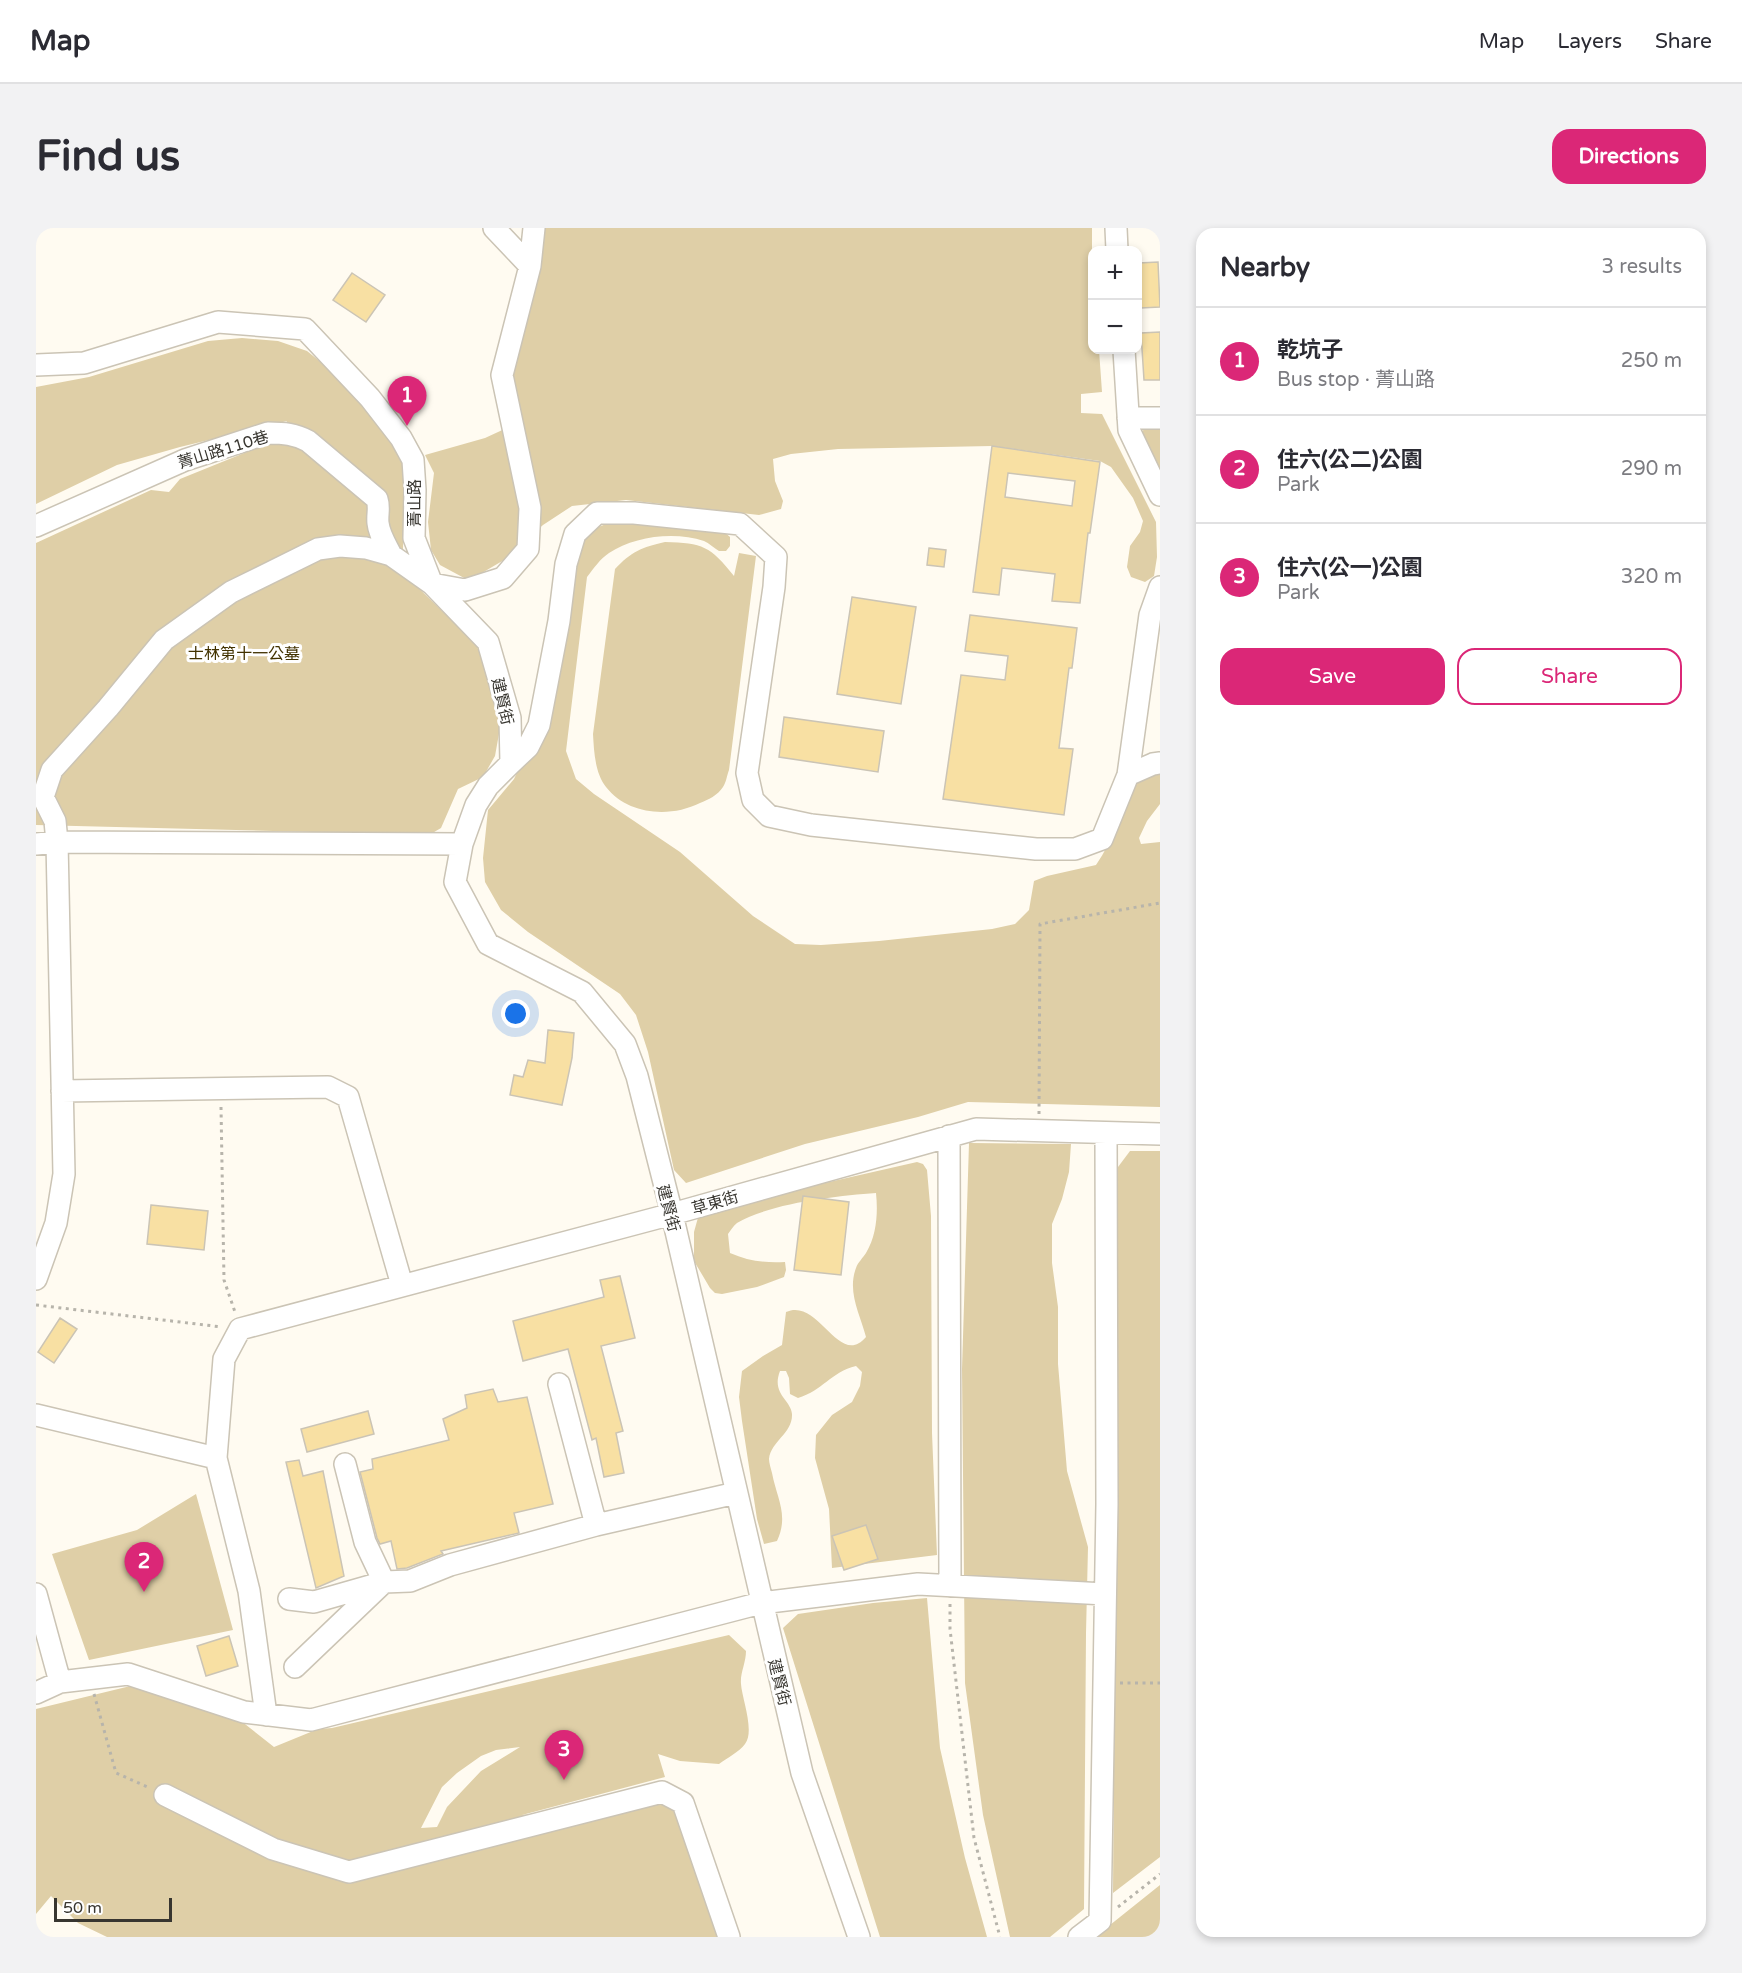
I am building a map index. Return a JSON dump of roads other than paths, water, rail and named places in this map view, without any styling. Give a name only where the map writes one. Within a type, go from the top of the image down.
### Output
[{"type":"street","points":[[494,228],[530,266]]},
{"type":"street","points":[[36,1279],[56,1223],[64,1174],[62,1091],[46,843],[55,821],[43,797],[52,770],[108,708],[164,640],[231,592],[318,549],[340,546],[366,548],[391,555],[432,584],[465,590],[502,579],[528,549],[530,508],[502,375],[530,266],[534,228]]},
{"type":"street","points":[[1116,228],[1117,246]]},
{"type":"street","name":"菁山路","points":[[36,366],[84,363],[218,322],[305,329],[370,398],[401,438],[413,460],[414,538],[432,584]]},
{"type":"street","points":[[1124,354],[1129,430],[1160,495]]},
{"type":"street","points":[[1128,418],[1160,418]]},
{"type":"street","name":"菁山路110巷","points":[[36,526],[142,477],[185,460],[258,436],[296,434],[308,441],[377,499],[380,508],[378,522],[381,535],[391,555]]},
{"type":"street","points":[[511,763],[528,747],[539,724],[559,621],[566,564],[575,534],[597,513],[634,513],[740,524],[776,557],[774,587],[747,773],[753,800],[769,816],[823,826],[1036,849],[1075,849],[1102,839],[1128,775],[1150,615],[1160,587]]},
{"type":"street","name":"建賢街","points":[[432,584],[488,642],[510,718],[511,763],[488,786],[476,805],[462,844],[455,882],[488,944],[582,992],[625,1044],[637,1076],[672,1215],[802,1773],[859,1937]]},
{"type":"street","points":[[1128,775],[1160,763]]},
{"type":"street","points":[[46,843],[462,844]]},
{"type":"street","points":[[62,1091],[328,1087],[348,1097],[402,1285]]},
{"type":"street","name":"草東街","points":[[216,1458],[224,1359],[240,1329],[672,1215],[976,1129],[1160,1134]]},
{"type":"street","points":[[1079,1937],[1100,1921],[1107,1504],[1106,1133]]},
{"type":"street","points":[[950,1136],[950,1586]]},
{"type":"street","points":[[559,1384],[596,1524]]},
{"type":"street","points":[[36,1415],[216,1458],[249,1591],[266,1715]]},
{"type":"street","points":[[345,1464],[365,1542],[384,1582]]},
{"type":"street","points":[[289,1599],[314,1602],[384,1582],[410,1581],[450,1565],[596,1524],[736,1493]]},
{"type":"street","points":[[295,1667],[384,1582]]},
{"type":"street","points":[[36,1693],[60,1682],[128,1674],[244,1712],[311,1720],[761,1603],[918,1584],[1105,1594]]},
{"type":"street","points":[[36,1594],[60,1682]]},
{"type":"street","points":[[165,1796],[273,1849],[349,1872],[663,1792],[682,1803],[729,1937]]},
{"type":"place","name":"乾坑子","points":[[407,426]]},
{"type":"place","name":"住六(公二)公園","points":[[144,1592]]},
{"type":"place","name":"住六(公一)公園","points":[[564,1780]]},
{"type":"park label","name":"士林第十一公墓","points":[[244,653]]}]
